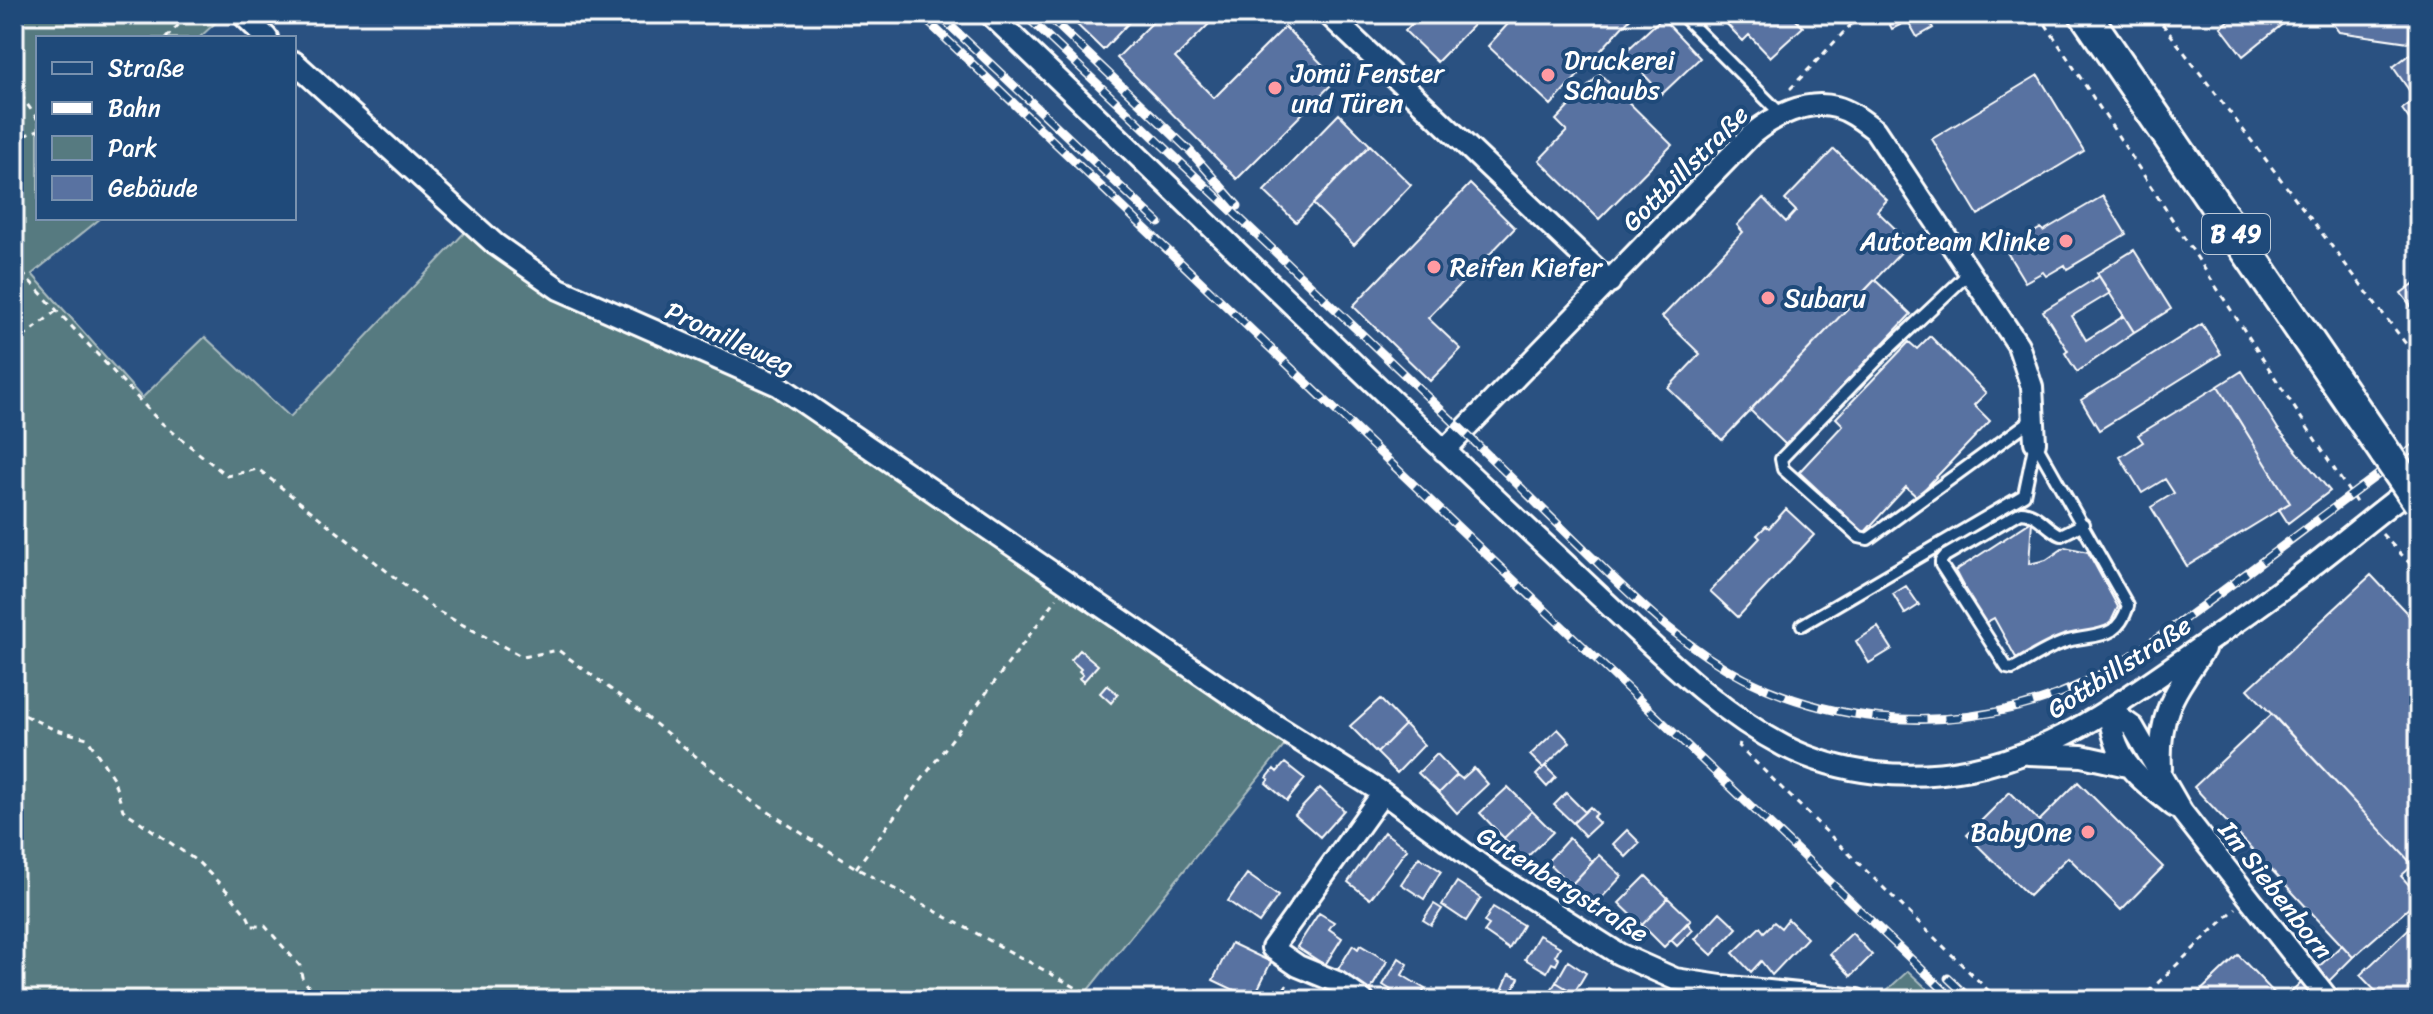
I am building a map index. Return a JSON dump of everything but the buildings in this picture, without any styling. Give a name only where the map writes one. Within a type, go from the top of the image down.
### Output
[{"type":"main road","name":"B 49","points":[[2085,14],[2386,454],[2417,491]]},
{"type":"street","points":[[242,14],[265,36]]},
{"type":"street","name":"Gottbillstraße","points":[[990,14],[1444,451],[1699,690],[1745,724],[1790,749],[1815,758],[1843,767],[1889,774],[1926,774],[1986,766],[2057,739],[2109,710],[2286,586],[2370,521],[2417,491]]},
{"type":"street","points":[[1328,14],[1610,282]]},
{"type":"street","name":"Promilleweg","points":[[296,64],[495,244],[559,289],[778,385],[1275,725]]},
{"type":"street","name":"Gottbillstraße","points":[[1444,451],[1770,118],[1811,107],[1834,106],[1856,116],[1875,130],[2018,345],[2032,387],[2035,442]]},
{"type":"street","name":"Im Siebenborn","points":[[2161,773],[2160,737],[2166,712],[2211,639]]},
{"type":"street","name":"Im Siebenborn","points":[[2109,710],[2113,739],[2127,766],[2182,812]]},
{"type":"street","name":"Im Siebenborn","points":[[2109,710],[2133,727],[2182,812],[2329,1000]]},
{"type":"street","name":"Gutenbergstraße","points":[[1275,725],[1383,793],[1493,874],[1640,965],[1675,979],[1857,1000]]},
{"type":"street","name":"Im Siebenborn","points":[[2022,754],[2082,756],[2127,766]]},
{"type":"street","points":[[1363,1000],[1337,982],[1298,966],[1272,948],[1383,793]]},
{"type":"lane","points":[[1681,14],[1781,114]]},
{"type":"lane","points":[[1970,272],[1883,354],[1781,459],[1783,469],[1859,537],[1868,539],[2034,418]]},
{"type":"lane","points":[[2035,442],[2083,524],[2128,606],[2124,617],[2110,632],[2067,641],[2012,669],[2007,668],[1941,561],[2021,512],[2030,513],[2061,535],[2083,524]]},
{"type":"lane","points":[[1802,625],[2024,495],[2035,442]]},
{"type":"path","points":[[168,36],[189,14]]},
{"type":"path","points":[[1811,107],[1791,88],[1861,14]]},
{"type":"path","points":[[2039,14],[2350,495],[2419,573]]},
{"type":"path","points":[[2155,14],[2419,361]]},
{"type":"path","points":[[14,85],[36,117]]},
{"type":"path","points":[[14,143],[36,131]]},
{"type":"path","points":[[14,264],[158,420],[227,476],[258,469],[437,611],[523,657],[558,650],[753,802],[856,868],[1099,1000]]},
{"type":"path","points":[[14,345],[56,311]]},
{"type":"path","points":[[856,868],[1068,584]]},
{"type":"path","points":[[14,710],[53,729],[87,738],[113,778],[123,810],[198,862],[229,893],[252,926],[265,926],[278,938],[300,966],[302,977],[313,993],[333,1000]]},
{"type":"path","points":[[1745,724],[1739,746],[1998,1000]]},
{"type":"path","points":[[2140,1000],[2248,897]]},
{"type":"green space","points":[[14,14],[225,14],[201,36],[36,36],[36,220],[99,220],[32,274],[142,398],[205,337],[290,417],[467,230],[783,394],[1285,745],[1080,1000],[14,1000]]},
{"type":"green space","points":[[1908,971],[1939,1000],[1902,1000],[1886,991]]},
{"type":"railway","points":[[920,14],[1954,1000]]},
{"type":"railway","points":[[938,14],[1159,223]]},
{"type":"railway","points":[[1024,14],[1651,613],[1725,668],[1777,693],[1810,704],[1844,712],[1914,719],[1984,714],[2049,698],[2133,655],[2419,444]]},
{"type":"railway","points":[[1046,14],[1190,151],[1238,206]]},
{"type":"railway","points":[[1948,978],[1971,1000]]},
{"type":"place","name":"Druckerei Schaubs","points":[[1548,75]]},
{"type":"place","name":"Jomü Fenster und Türen","points":[[1275,88]]},
{"type":"place","name":"Autoteam Klinke","points":[[2066,241]]},
{"type":"place","name":"Reifen Kiefer","points":[[1434,267]]},
{"type":"place","name":"Subaru","points":[[1768,298]]},
{"type":"place","name":"BabyOne","points":[[2088,832]]}]
